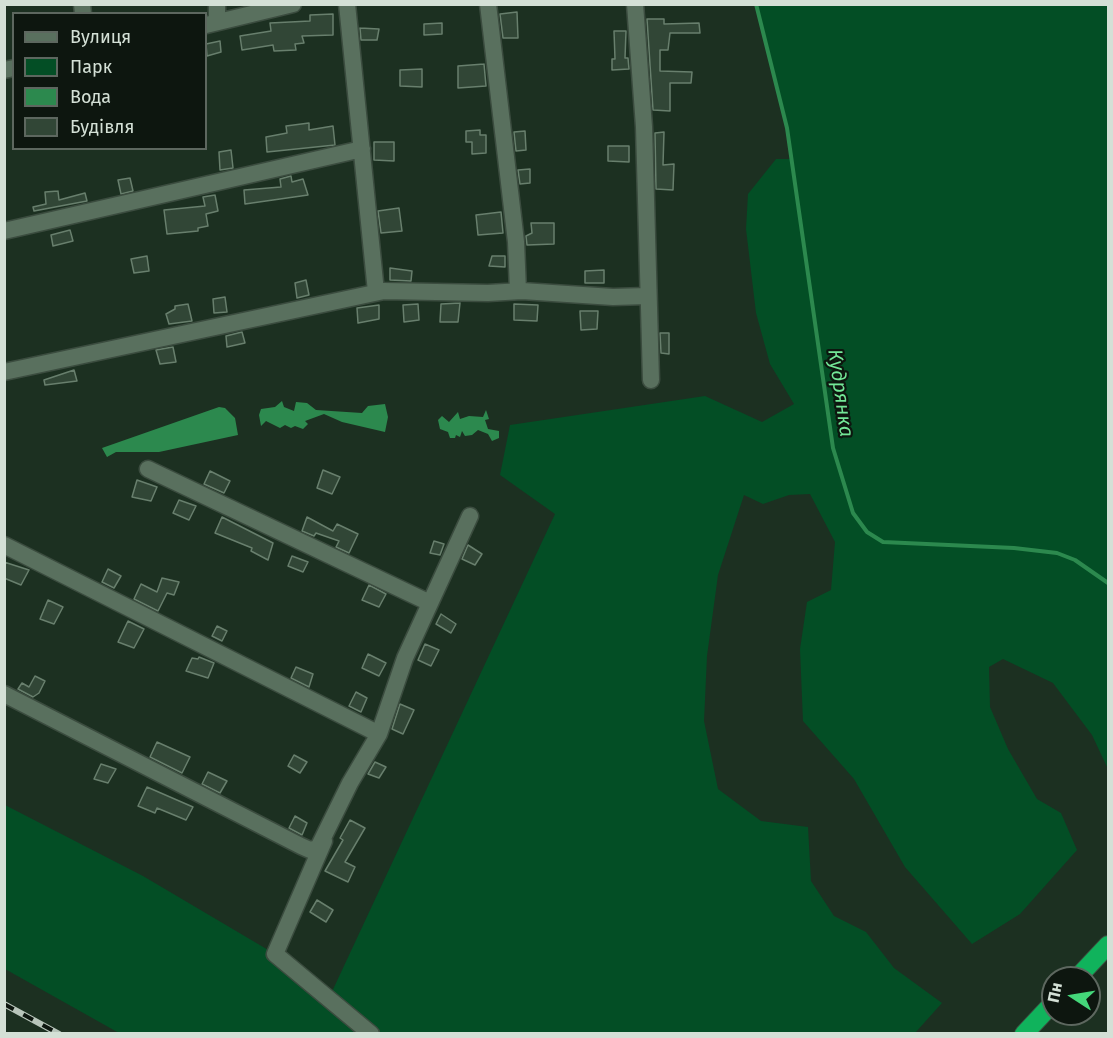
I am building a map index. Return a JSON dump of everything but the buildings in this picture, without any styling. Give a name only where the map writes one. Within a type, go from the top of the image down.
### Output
[{"type":"highway","points":[[1088,966],[1108,945]]},
{"type":"highway","points":[[1024,1034],[1041,1016]]},
{"type":"street","points":[[211,24],[217,4]]},
{"type":"street","points":[[211,24],[293,4]]},
{"type":"street","points":[[346,4],[376,292]]},
{"type":"street","points":[[488,4],[516,242],[518,291]]},
{"type":"street","points":[[635,4],[645,148],[647,296],[651,380]]},
{"type":"street","points":[[4,231],[362,149]]},
{"type":"street","points":[[4,372],[376,292],[518,291],[613,297],[647,296]]},
{"type":"street","points":[[148,469],[430,603]]},
{"type":"street","points":[[370,1034],[275,954],[350,783],[379,734],[405,658],[470,516]]},
{"type":"street","points":[[4,545],[379,734]]},
{"type":"street","points":[[4,694],[301,846],[310,850],[318,848],[324,841]]},
{"type":"green space","points":[[756,5],[1108,5],[1108,769],[1092,735],[1053,683],[1003,659],[989,667],[990,707],[1008,749],[1037,799],[1061,813],[1077,850],[1020,914],[972,944],[905,867],[854,779],[803,721],[800,649],[807,602],[831,590],[835,542],[810,494],[789,495],[763,504],[744,495],[718,575],[707,656],[704,721],[718,789],[761,821],[808,827],[811,881],[834,916],[866,932],[894,968],[942,1003],[915,1033],[119,1033],[5,969],[5,805],[143,876],[275,954],[329,998],[555,514],[500,475],[510,425],[705,396],[762,422],[794,404],[770,364],[756,313],[746,229],[748,194],[776,159],[791,159],[787,128]]},
{"type":"water","points":[[282,401],[284,407],[294,411],[296,402],[307,403],[316,410],[362,413],[368,406],[385,404],[388,417],[385,432],[342,422],[324,414],[305,421],[308,424],[303,429],[285,425],[280,428],[266,421],[261,426],[259,415],[261,409],[275,407]]},
{"type":"water","points":[[219,407],[225,408],[235,418],[238,435],[159,452],[116,452],[107,457],[102,448]]},
{"type":"water","points":[[486,410],[489,419],[485,420],[488,429],[499,431],[499,438],[492,441],[488,434],[478,430],[472,435],[465,436],[462,431],[460,437],[456,435],[455,438],[450,438],[448,432],[440,429],[438,420],[442,416],[449,422],[458,412],[460,419],[469,416],[483,417]]},
{"type":"waterway","name":"Кудрянка","points":[[756,4],[787,128],[833,448],[853,513],[867,532],[883,542],[1014,548],[1057,553],[1075,560],[1108,583]]},
{"type":"railway","points":[[4,1004],[59,1034]]}]
